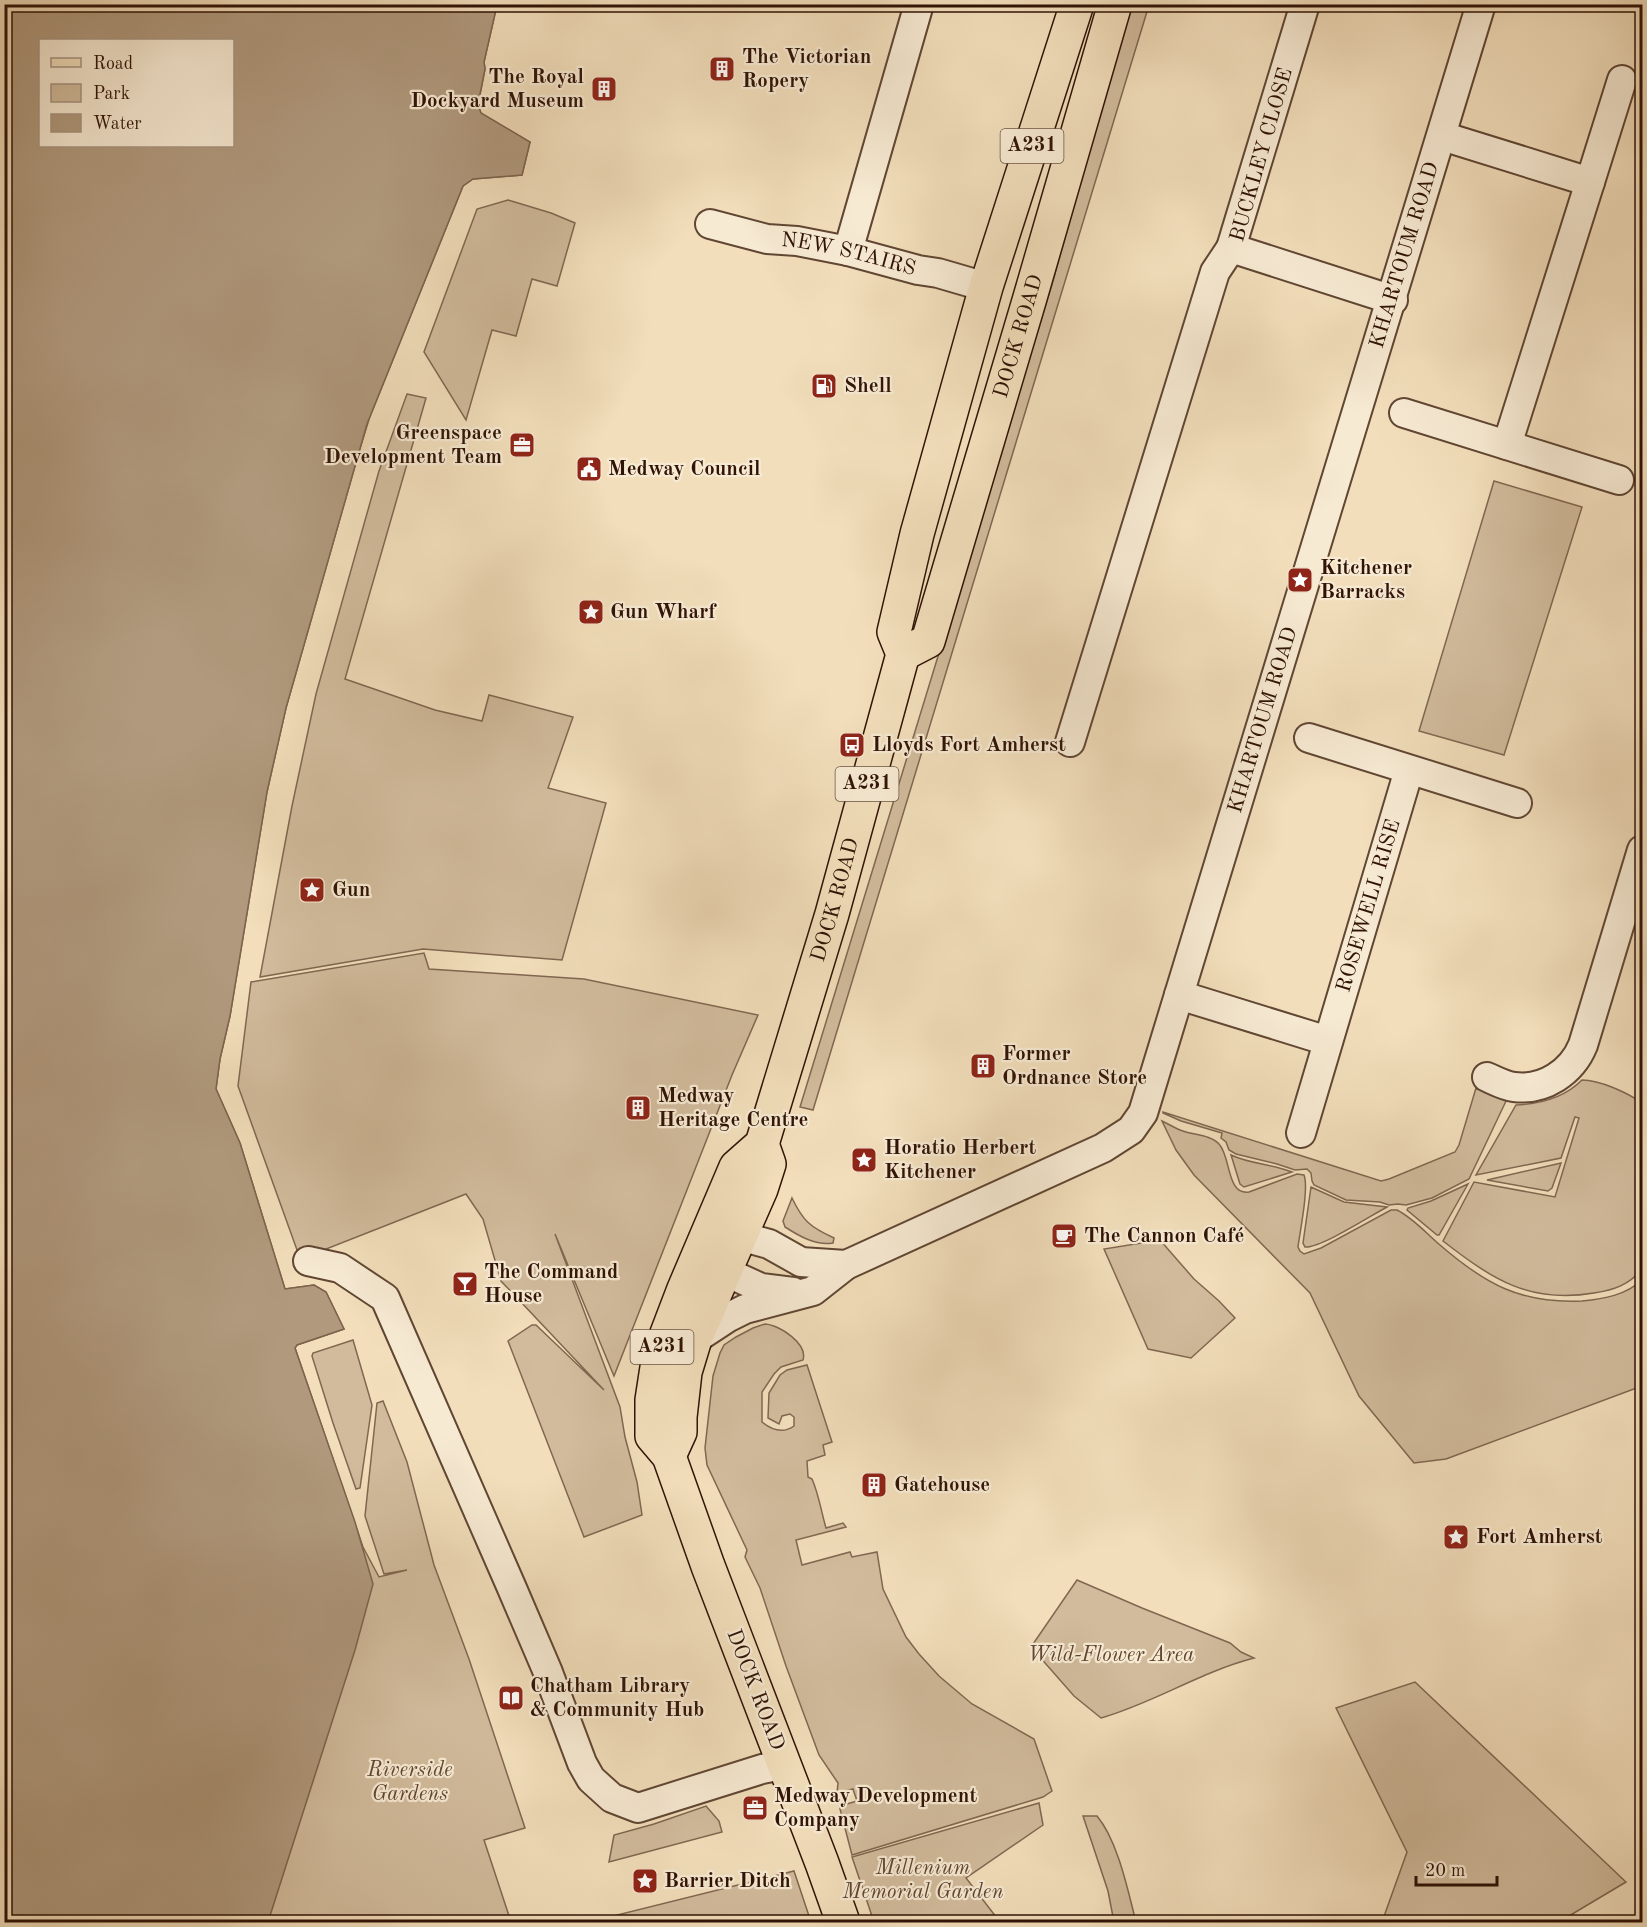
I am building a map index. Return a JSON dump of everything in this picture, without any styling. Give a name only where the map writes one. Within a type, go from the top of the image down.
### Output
[{"type":"main road","name":"DOCK ROAD","points":[[843,1923],[708,1566],[669,1456],[652,1436],[652,1400],[658,1361],[675,1309],[736,1167],[762,1144],[832,914],[903,654],[894,632],[916,534],[986,287],[1077,4]]},
{"type":"main road","name":"DOCK ROAD","points":[[903,654],[928,640],[1115,4]]},
{"type":"main road","points":[[986,287],[1029,301]]},
{"type":"main road","points":[[939,452],[980,464]]},
{"type":"main road","name":"DOCK ROAD","points":[[669,1456],[680,1432],[685,1372],[695,1339],[726,1272],[761,1189],[769,1164],[762,1144]]},
{"type":"street","points":[[848,251],[919,4]]},
{"type":"street","name":"BUCKLEY CLOSE","points":[[1305,4],[1231,248],[1393,300]]},
{"type":"street","name":"KHARTOUM ROAD","points":[[695,1339],[733,1314],[745,1309],[813,1291],[846,1265],[1103,1148],[1131,1130],[1143,1113],[1393,300],[1481,4]]},
{"type":"street","points":[[1507,445],[1622,80]]},
{"type":"street","points":[[1442,136],[1590,182]]},
{"type":"street","name":"NEW STAIRS","points":[[710,224],[767,239],[797,241],[848,251],[986,287]]},
{"type":"street","points":[[1070,742],[1215,272],[1231,248]]},
{"type":"street","points":[[1404,413],[1619,480]]},
{"type":"street","points":[[1309,738],[1517,803]]},
{"type":"street","name":"ROSEWELL RISE","points":[[1300,1133],[1409,770]]},
{"type":"street","points":[[1487,1077],[1509,1086],[1533,1087],[1557,1077],[1572,1066],[1583,1045],[1642,850]]},
{"type":"street","points":[[1179,995],[1328,1041]]},
{"type":"street","name":"KHARTOUM ROAD","points":[[706,1239],[740,1236],[769,1244],[801,1262],[846,1265]]},
{"type":"street","points":[[706,1239],[726,1272],[761,1288],[786,1292],[813,1291]]},
{"type":"street","points":[[308,1262],[340,1268],[385,1298],[547,1670],[582,1763],[591,1779],[612,1798],[638,1808],[783,1764]]},
{"type":"green space","points":[[497,5],[484,62],[485,69],[478,105],[481,114],[530,142],[522,175],[473,179],[463,186],[369,418]]},
{"type":"green space","points":[[1131,5],[1149,5],[813,1110],[800,1107],[1052,284]]},
{"type":"green space","points":[[508,200],[575,223],[557,286],[532,279],[516,336],[492,330],[466,420],[424,352],[477,209]]},
{"type":"green space","points":[[407,394],[426,398],[345,679],[435,710],[482,721],[489,695],[573,717],[548,788],[606,803],[562,960],[423,949],[260,977],[292,806],[316,694],[379,471]]},
{"type":"green space","name":"Riverside Gardens","points":[[360,449],[286,708],[267,792],[216,1089],[240,1143],[285,1289],[314,1285],[326,1292],[344,1329],[297,1345],[295,1348],[363,1547],[379,1577],[407,1570],[384,1574],[365,1516],[377,1403],[383,1401],[407,1462],[434,1565],[469,1659],[525,1828],[484,1840],[511,1922],[5,1922],[4,1705],[253,1322],[194,986]]},
{"type":"green space","points":[[1494,481],[1582,507],[1504,755],[1419,731]]},
{"type":"green space","points":[[424,953],[429,969],[584,979],[758,1015],[732,1075],[614,1376],[555,1234],[620,1407],[642,1515],[584,1537],[508,1341],[532,1325],[536,1325],[604,1390],[501,1281],[483,1219],[466,1194],[311,1255],[297,1250],[238,1086],[251,982]]},
{"type":"green space","points":[[1582,1080],[1614,1088],[1642,1103],[1642,1269],[1626,1283],[1601,1292],[1550,1295],[1512,1285],[1495,1277],[1443,1241],[1474,1182],[1555,1197],[1579,1118],[1575,1117],[1561,1158],[1476,1175],[1516,1105],[1560,1096]]},
{"type":"green space","points":[[1476,1088],[1507,1099],[1469,1179],[1432,1198],[1406,1205],[1346,1200],[1314,1185],[1311,1173],[1307,1169],[1295,1170],[1236,1154],[1229,1150],[1226,1142],[1221,1138],[1222,1133],[1163,1113],[1381,1181],[1455,1152]]},
{"type":"green space","points":[[1162,1121],[1180,1130],[1216,1141],[1223,1150],[1236,1187],[1242,1191],[1249,1192],[1297,1174],[1304,1175],[1305,1199],[1298,1247],[1304,1254],[1321,1248],[1391,1210],[1397,1210],[1414,1221],[1473,1271],[1505,1289],[1522,1295],[1560,1301],[1590,1300],[1622,1293],[1642,1280],[1642,1386],[1446,1459],[1414,1463],[1359,1396],[1310,1293],[1194,1175],[1176,1150]]},
{"type":"green space","points":[[1231,1155],[1292,1172],[1244,1187],[1240,1184]]},
{"type":"green space","points":[[1561,1163],[1552,1188],[1548,1191],[1487,1180]]},
{"type":"green space","points":[[1468,1184],[1439,1235],[1407,1210],[1408,1208],[1431,1201]]},
{"type":"green space","points":[[1311,1187],[1344,1202],[1387,1207],[1333,1237],[1305,1247],[1303,1243]]},
{"type":"green space","points":[[792,1198],[804,1218],[813,1227],[834,1238],[833,1243],[814,1242],[785,1227],[783,1221]]},
{"type":"green space","points":[[1160,1240],[1194,1279],[1235,1318],[1191,1358],[1148,1349],[1104,1249]]},
{"type":"green space","points":[[765,1324],[792,1336],[801,1348],[803,1360],[781,1367],[762,1392],[762,1422],[778,1430],[786,1430],[794,1426],[794,1417],[790,1414],[782,1416],[779,1424],[768,1418],[769,1393],[780,1375],[787,1370],[807,1365],[832,1442],[823,1445],[825,1455],[807,1461],[808,1477],[812,1479],[826,1528],[843,1523],[846,1527],[796,1540],[802,1565],[850,1552],[852,1557],[877,1552],[883,1589],[906,1637],[919,1654],[939,1676],[972,1704],[1034,1739],[1052,1791],[1043,1797],[852,1855],[840,1806],[857,1801],[853,1789],[837,1793],[838,1783],[819,1755],[760,1588],[745,1557],[747,1550],[707,1465],[705,1448],[713,1376],[720,1353],[724,1345],[736,1337]]},
{"type":"green space","points":[[353,1340],[372,1405],[360,1488],[356,1489],[312,1356],[313,1353]]},
{"type":"green space","name":"Wild-Flower Area","points":[[1077,1580],[1230,1643],[1241,1652],[1254,1658],[1215,1671],[1121,1712],[1101,1718],[1074,1696],[1031,1647]]},
{"type":"green space","points":[[1415,1682],[1626,1882],[1559,1922],[1382,1922],[1407,1852],[1336,1708]]},
{"type":"green space","name":"Millenium Memorial Garden","points":[[1039,1803],[1043,1825],[966,1878],[1000,1922],[874,1922],[852,1857]]},
{"type":"green space","points":[[706,1806],[719,1821],[722,1832],[609,1862],[614,1835]]},
{"type":"green space","points":[[1083,1816],[1097,1816],[1111,1839],[1136,1922],[1114,1922],[1108,1891]]},
{"type":"green space","points":[[794,1871],[811,1922],[609,1922],[609,1917]]},
{"type":"water","points":[[5,4],[497,5],[484,62],[485,69],[478,104],[481,113],[530,142],[522,175],[473,179],[463,186],[367,424],[286,708],[267,792],[230,1016],[220,1059],[216,1089],[240,1143],[285,1289],[314,1285],[326,1292],[344,1329],[297,1345],[295,1348],[355,1522],[373,1584],[355,1650],[268,1922],[5,1922]]},
{"type":"place","name":"The Victorian Ropery","points":[[722,69]]},
{"type":"place","name":"The Royal Dockyard Museum","points":[[604,89]]},
{"type":"place","name":"Shell","points":[[824,386]]},
{"type":"place","name":"Greenspace Development Team","points":[[522,445]]},
{"type":"place","name":"Medway Council","points":[[589,469]]},
{"type":"place","name":"Kitchener Barracks","points":[[1300,580]]},
{"type":"place","name":"Gun Wharf","points":[[591,612]]},
{"type":"place","name":"Lloyds Fort Amherst","points":[[852,745]]},
{"type":"place","name":"Gun","points":[[312,890]]},
{"type":"place","name":"Former Ordnance Store","points":[[983,1066]]},
{"type":"place","name":"Medway Heritage Centre","points":[[638,1108]]},
{"type":"place","name":"Horatio Herbert Kitchener","points":[[864,1160]]},
{"type":"place","name":"The Cannon Café","points":[[1064,1236]]},
{"type":"place","name":"The Command House","points":[[465,1284]]},
{"type":"place","name":"Gatehouse","points":[[874,1485]]},
{"type":"place","name":"Fort Amherst","points":[[1456,1537]]},
{"type":"place","name":"Chatham Library & Community Hub","points":[[511,1698]]},
{"type":"place","name":"Medway Development Company","points":[[755,1808]]},
{"type":"place","name":"Barrier Ditch","points":[[645,1881]]}]
